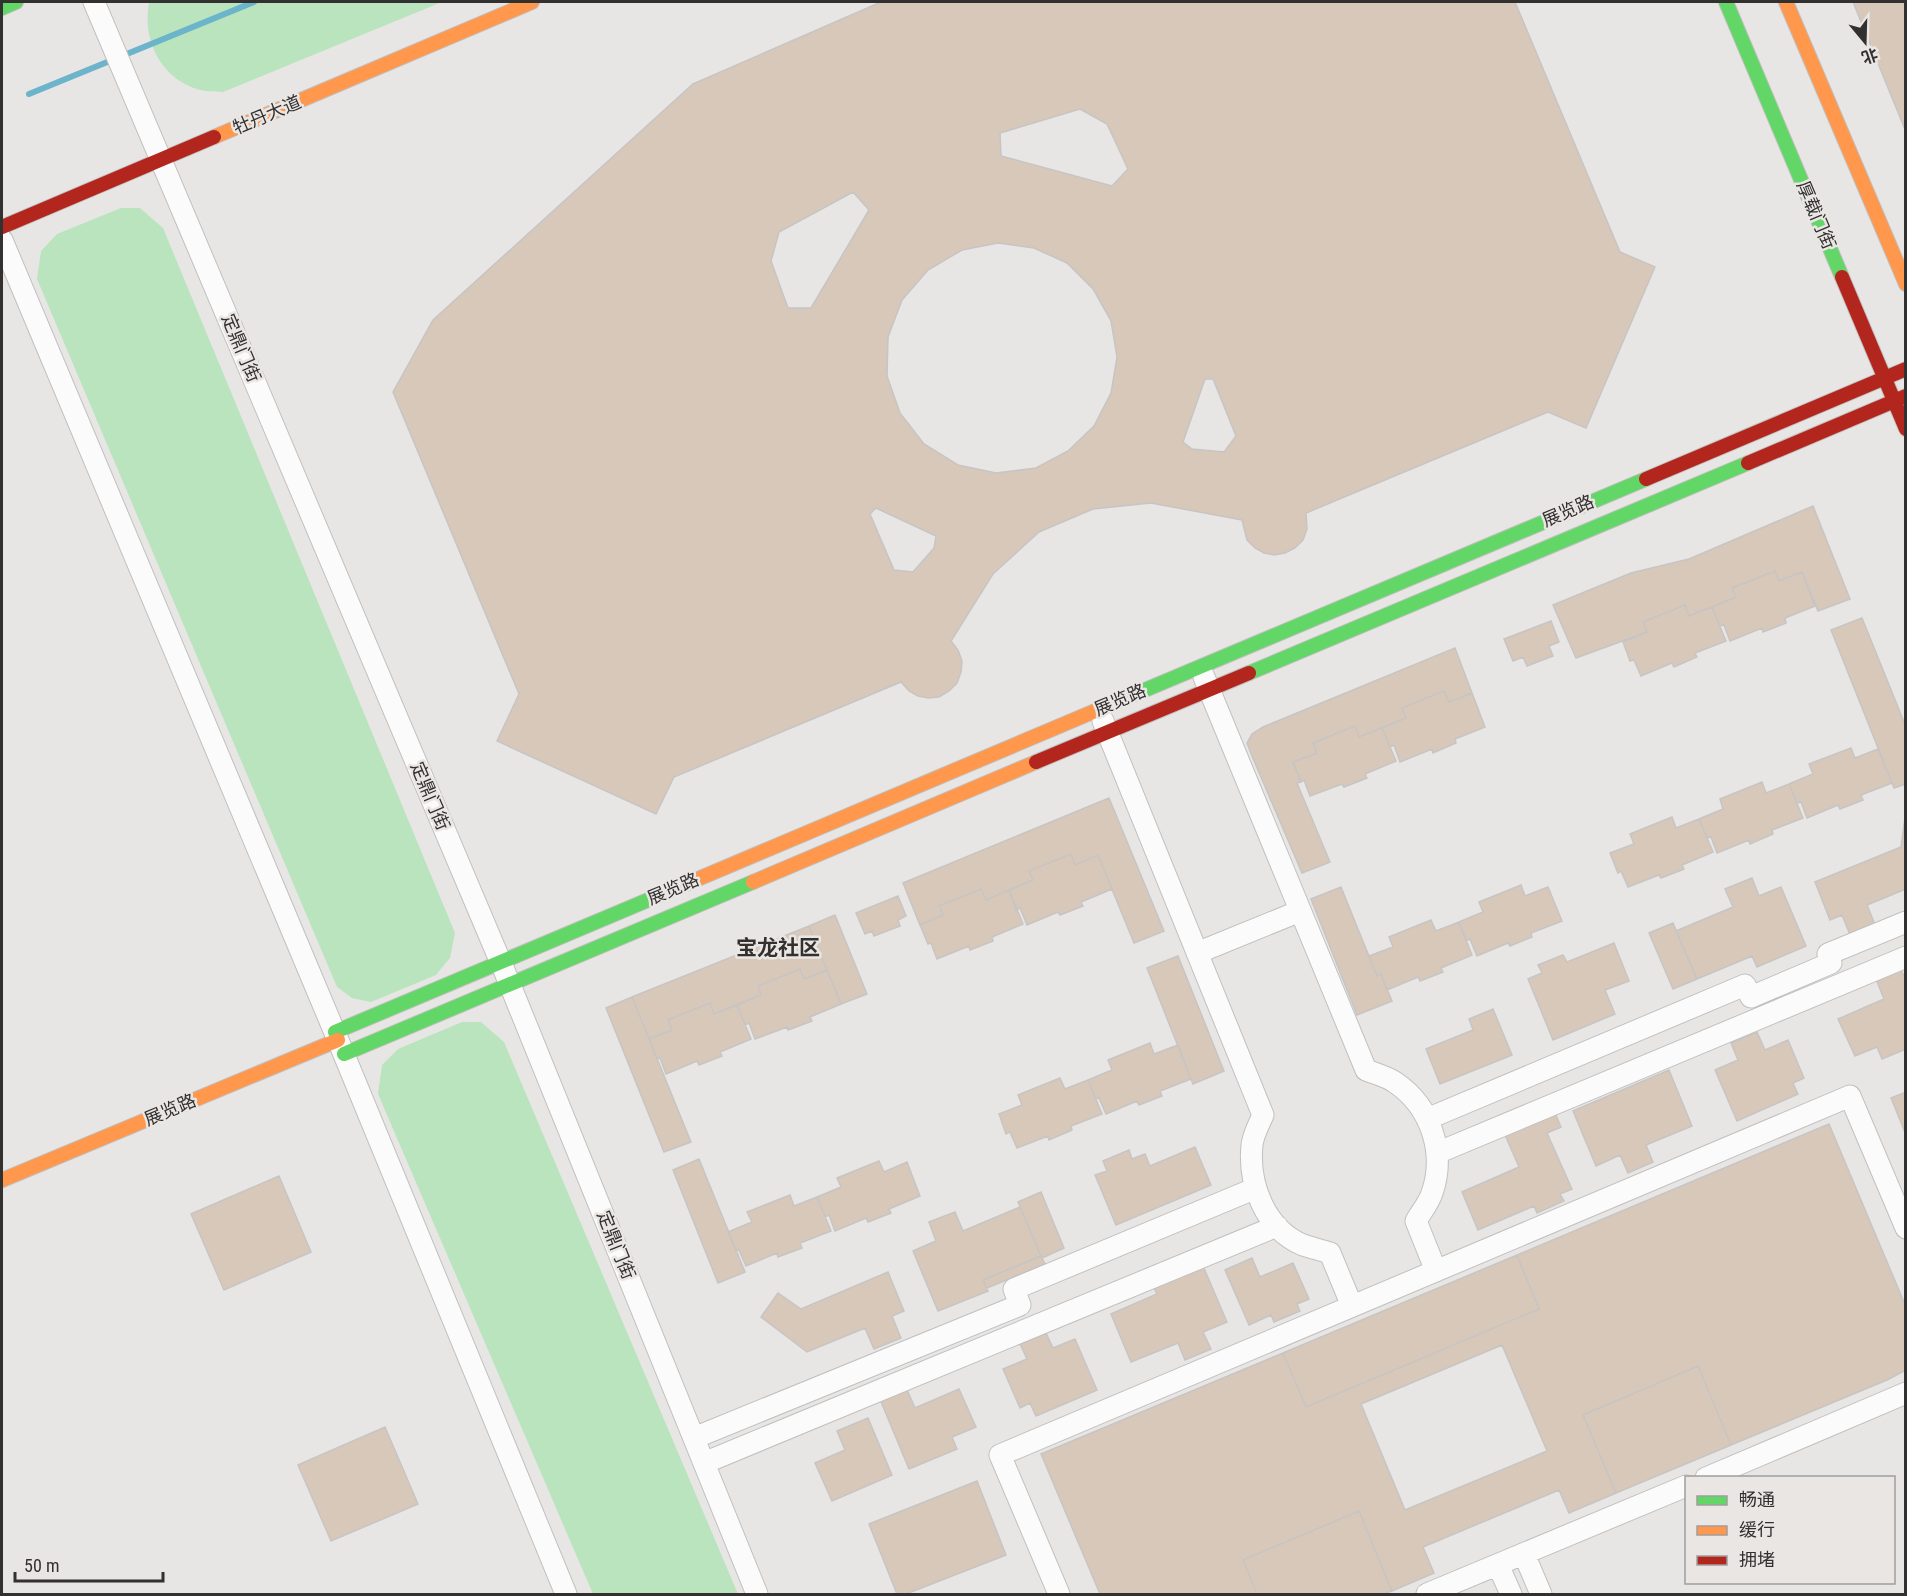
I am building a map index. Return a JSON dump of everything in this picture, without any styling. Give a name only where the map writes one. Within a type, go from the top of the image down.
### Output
[{"type":"street","points":[[2,8],[16,2]]},
{"type":"street","name":"定鼎门街","points":[[94,2],[501,962],[757,1594]]},
{"type":"street","name":"牡丹大道","points":[[2,227],[532,2]]},
{"type":"street","name":"厚载门街","points":[[1726,2],[1884,378],[1900,398],[1905,429]]},
{"type":"street","points":[[1786,2],[1905,284]]},
{"type":"street","points":[[2,240],[339,1042],[566,1594]]},
{"type":"street","name":"展览路","points":[[339,1042],[501,962],[1905,369]]},
{"type":"street","name":"展览路","points":[[2,1180],[339,1042],[510,985],[1900,398]]},
{"type":"street","points":[[1200,668],[1366,1070],[1395,1082],[1419,1104],[1434,1132],[1438,1163],[1432,1194],[1416,1221],[1436,1271]]},
{"type":"street","points":[[1099,709],[1263,1114],[1252,1143],[1251,1173],[1260,1202],[1277,1226],[1301,1244],[1330,1253],[1352,1306]]},
{"type":"street","points":[[1197,953],[1300,912]]},
{"type":"street","points":[[1427,1119],[1745,985],[1751,997],[1831,963],[1828,954],[1905,922]]},
{"type":"street","points":[[1437,1153],[1905,957]]},
{"type":"street","points":[[1059,1594],[1000,1455],[1850,1096],[1905,1228]]},
{"type":"street","points":[[694,1438],[1020,1305],[1014,1289],[1256,1188]]},
{"type":"street","points":[[704,1463],[1277,1226]]},
{"type":"street","points":[[1711,1476],[1905,1393]]},
{"type":"street","points":[[1427,1594],[1685,1486]]},
{"type":"street","points":[[1524,1554],[1541,1594]]},
{"type":"street","points":[[1498,1565],[1511,1594]]},
{"type":"green space","points":[[149,2],[442,2],[223,92],[203,91],[186,85],[164,67],[157,56],[148,30]]},
{"type":"green space","points":[[121,208],[140,208],[163,228],[455,933],[450,958],[436,975],[371,1002],[352,998],[337,987],[37,279],[41,251],[57,234]]},
{"type":"green space","points":[[462,1022],[481,1022],[504,1042],[738,1594],[593,1594],[378,1094],[382,1065],[398,1049]]},
{"type":"building","points":[[881,2],[1515,2],[1620,252],[1655,267],[1586,428],[1548,412],[1306,513],[1307,529],[1303,540],[1295,548],[1274,555],[1255,548],[1247,540],[1242,520],[1151,503],[1093,509],[1039,532],[993,574],[951,641],[962,661],[957,683],[949,691],[939,697],[928,698],[909,691],[901,682],[674,777],[656,814],[497,741],[519,694],[393,392],[433,320],[693,84]],"holes":[[[1080,109],[1107,124],[1128,169],[1112,186],[1001,156],[1000,133]],[[853,192],[869,210],[811,308],[788,308],[771,261],[779,232]],[[998,243],[1034,248],[1067,263],[1093,289],[1111,321],[1117,357],[1111,393],[1094,426],[1068,451],[1036,468],[996,473],[958,465],[924,444],[900,413],[887,376],[888,337],[902,300],[928,270],[962,250]],[[1205,379],[1213,379],[1236,436],[1224,452],[1192,449],[1183,442]],[[876,508],[936,536],[934,548],[913,572],[894,570],[870,514]]]},
{"type":"building","points":[[1853,2],[1903,2],[1906,7],[1906,132]]},
{"type":"building","points":[[1813,506],[1850,599],[1818,611],[1802,572],[1779,581],[1775,571],[1732,588],[1736,597],[1689,616],[1685,605],[1643,622],[1647,632],[1576,658],[1553,605],[1631,573],[1689,559]]},
{"type":"building","points":[[1775,571],[1779,581],[1802,572],[1815,606],[1785,618],[1786,623],[1763,632],[1762,628],[1730,641],[1724,625],[1720,626],[1712,607],[1736,597],[1732,588]]},
{"type":"building","points":[[1685,605],[1689,616],[1712,607],[1726,641],[1695,653],[1697,657],[1674,667],[1672,663],[1641,676],[1634,660],[1630,661],[1623,642],[1647,632],[1643,622]]},
{"type":"building","points":[[1862,618],[1906,727],[1906,784],[1894,788],[1831,630]]},
{"type":"building","points":[[1551,621],[1559,642],[1549,646],[1553,656],[1527,666],[1523,657],[1513,661],[1504,639]]},
{"type":"building","points":[[1455,648],[1472,693],[1449,702],[1444,691],[1402,708],[1406,718],[1359,737],[1355,726],[1313,743],[1317,753],[1293,762],[1301,782],[1297,783],[1330,862],[1302,873],[1247,743],[1252,734],[1263,727]]},
{"type":"building","points":[[1444,691],[1449,702],[1472,693],[1485,727],[1455,739],[1456,743],[1433,753],[1432,749],[1400,762],[1394,745],[1390,747],[1382,728],[1406,718],[1402,708]]},
{"type":"building","points":[[1355,726],[1359,737],[1382,728],[1396,761],[1365,774],[1367,778],[1344,787],[1342,784],[1310,796],[1293,762],[1317,753],[1313,743]]},
{"type":"building","points":[[1851,748],[1855,758],[1878,749],[1892,783],[1861,795],[1863,800],[1840,809],[1838,805],[1807,818],[1801,802],[1797,803],[1789,784],[1813,774],[1809,764]]},
{"type":"building","points":[[1762,782],[1766,793],[1789,784],[1803,818],[1772,830],[1773,834],[1750,844],[1749,840],[1717,853],[1711,837],[1707,838],[1699,819],[1723,809],[1720,799]]},
{"type":"building","points":[[1109,798],[1164,931],[1134,943],[1098,855],[1075,865],[1071,854],[1029,871],[1033,880],[986,900],[981,889],[939,906],[943,915],[920,925],[903,883]]},
{"type":"building","points":[[1672,817],[1676,828],[1699,819],[1713,852],[1682,865],[1684,869],[1661,878],[1659,875],[1628,887],[1621,871],[1618,873],[1610,853],[1634,844],[1630,834]]},
{"type":"building","points":[[1905,817],[1906,889],[1867,905],[1876,927],[1851,937],[1842,915],[1830,920],[1815,882],[1901,847]]},
{"type":"building","points":[[1071,854],[1075,865],[1098,855],[1112,889],[1081,902],[1083,906],[1060,915],[1058,912],[1027,925],[1020,908],[1016,910],[1009,890],[1033,880],[1029,871]]},
{"type":"building","points":[[1752,878],[1759,896],[1781,887],[1806,946],[1757,967],[1752,956],[1697,979],[1676,931],[1733,907],[1725,889]]},
{"type":"building","points":[[1521,885],[1525,896],[1548,887],[1562,921],[1531,933],[1532,937],[1510,946],[1508,943],[1477,956],[1470,939],[1466,941],[1459,922],[1483,912],[1479,902]]},
{"type":"building","points":[[1341,887],[1377,976],[1381,974],[1392,1001],[1357,1015],[1311,899]]},
{"type":"building","points":[[981,889],[986,900],[1009,890],[1023,924],[992,937],[993,941],[970,950],[969,946],[937,959],[920,925],[943,915],[939,906]]},
{"type":"building","points":[[898,896],[906,916],[898,920],[900,926],[874,936],[872,931],[865,934],[856,913]]},
{"type":"building","points":[[835,915],[867,994],[841,1004],[809,926]]},
{"type":"building","points":[[1431,920],[1436,931],[1459,922],[1472,955],[1441,968],[1443,972],[1420,981],[1418,977],[1387,990],[1381,974],[1377,976],[1369,956],[1393,947],[1389,937]]},
{"type":"building","points":[[1673,923],[1697,979],[1673,989],[1649,933]]},
{"type":"building","points":[[809,926],[827,970],[804,979],[800,969],[758,986],[761,995],[714,1014],[710,1003],[668,1020],[672,1030],[649,1039],[632,997]]},
{"type":"building","points":[[1614,943],[1629,981],[1605,990],[1615,1014],[1553,1040],[1528,979],[1542,973],[1538,965],[1563,955],[1567,962]]},
{"type":"building","points":[[1178,956],[1224,1071],[1193,1084],[1147,968]]},
{"type":"building","points":[[1900,968],[1906,980],[1906,1049],[1882,1059],[1877,1047],[1855,1056],[1838,1019],[1884,999],[1876,979]]},
{"type":"building","points":[[800,969],[804,979],[827,970],[841,1004],[810,1017],[812,1021],[788,1030],[787,1027],[755,1039],[749,1023],[745,1025],[737,1005],[761,995],[758,986]]},
{"type":"building","points":[[632,997],[691,1142],[664,1152],[606,1008]]},
{"type":"building","points":[[710,1003],[714,1014],[737,1005],[751,1039],[720,1052],[722,1056],[699,1065],[697,1061],[666,1074],[649,1039],[672,1030],[668,1020]]},
{"type":"building","points":[[1493,1009],[1512,1055],[1440,1084],[1426,1049],[1473,1030],[1469,1019]]},
{"type":"building","points":[[1757,1032],[1765,1050],[1788,1040],[1804,1078],[1793,1083],[1798,1094],[1737,1121],[1715,1070],[1738,1060],[1731,1043]]},
{"type":"building","points":[[1150,1043],[1154,1054],[1178,1045],[1191,1079],[1160,1091],[1162,1096],[1139,1105],[1137,1101],[1106,1114],[1099,1098],[1096,1099],[1088,1080],[1112,1070],[1108,1060]]},
{"type":"building","points":[[1669,1070],[1692,1126],[1646,1145],[1653,1162],[1628,1173],[1620,1155],[1596,1166],[1573,1111]]},
{"type":"building","points":[[1060,1078],[1065,1089],[1088,1080],[1102,1114],[1071,1126],[1072,1130],[1049,1140],[1048,1136],[1017,1148],[1010,1132],[1006,1134],[999,1114],[1022,1105],[1018,1095]]},
{"type":"building","points":[[1906,1092],[1906,1135],[1891,1098]]},
{"type":"building","points":[[1555,1113],[1561,1127],[1547,1133],[1572,1189],[1560,1194],[1564,1201],[1537,1213],[1534,1206],[1478,1230],[1462,1192],[1519,1167],[1505,1135]]},
{"type":"building","points":[[1829,1124],[1906,1307],[1906,1370],[1731,1445],[1698,1366],[1583,1415],[1616,1493],[1569,1513],[1559,1490],[1423,1547],[1434,1573],[1392,1591],[1359,1511],[1243,1560],[1257,1594],[1100,1594],[1041,1454],[1283,1353],[1306,1407],[1539,1309],[1517,1255]],"holes":[[[1502,1345],[1547,1451],[1405,1510],[1361,1404]]]},
{"type":"building","points":[[1195,1147],[1211,1185],[1116,1225],[1095,1175],[1107,1171],[1103,1161],[1129,1150],[1132,1159],[1145,1154],[1150,1166]]},
{"type":"building","points":[[699,1159],[745,1272],[718,1283],[673,1170]]},
{"type":"building","points":[[879,1161],[884,1172],[907,1162],[920,1196],[889,1209],[891,1213],[868,1222],[866,1218],[835,1231],[829,1215],[825,1217],[817,1197],[841,1187],[837,1178]]},
{"type":"building","points":[[279,1176],[311,1252],[224,1290],[191,1214]]},
{"type":"building","points":[[1041,1192],[1064,1248],[1042,1258],[1045,1264],[987,1288],[983,1280],[1041,1256],[1018,1202]]},
{"type":"building","points":[[790,1195],[794,1206],[817,1197],[831,1231],[800,1243],[802,1248],[778,1257],[777,1253],[746,1266],[739,1250],[736,1251],[728,1232],[752,1222],[747,1212]]},
{"type":"building","points":[[1020,1207],[1041,1256],[983,1280],[988,1291],[938,1311],[913,1251],[936,1241],[929,1222],[955,1212],[963,1231]]},
{"type":"building","points":[[1517,1255],[1539,1309],[1306,1407],[1283,1353]]},
{"type":"building","points":[[1252,1258],[1260,1277],[1293,1263],[1309,1299],[1297,1304],[1300,1311],[1274,1322],[1271,1315],[1249,1325],[1225,1270]]},
{"type":"building","points":[[1203,1266],[1227,1322],[1203,1332],[1211,1349],[1185,1360],[1178,1343],[1131,1362],[1111,1314],[1157,1294],[1153,1286]]},
{"type":"building","points":[[888,1272],[904,1311],[892,1316],[901,1338],[874,1349],[865,1328],[807,1352],[761,1317],[778,1293],[801,1309]]},
{"type":"building","points":[[1046,1333],[1053,1348],[1075,1339],[1097,1390],[1036,1416],[1030,1403],[1020,1408],[1003,1369],[1027,1359],[1020,1344]]},
{"type":"building","points":[[1698,1366],[1731,1445],[1616,1493],[1583,1415]]},
{"type":"building","points":[[905,1385],[915,1408],[959,1389],[976,1427],[952,1437],[957,1449],[909,1469],[879,1397]]},
{"type":"building","points":[[868,1418],[892,1475],[832,1501],[815,1463],[845,1450],[837,1431]]},
{"type":"building","points":[[385,1427],[418,1504],[331,1541],[298,1465]]},
{"type":"building","points":[[977,1481],[1006,1555],[906,1594],[897,1594],[869,1524]]},
{"type":"building","points":[[1359,1511],[1392,1591],[1383,1594],[1257,1594],[1243,1560]]},
{"type":"waterway","points":[[29,94],[254,2]]},
{"type":"traffic: fast","points":[[2,8],[16,2]]},
{"type":"traffic: fast","points":[[1726,2],[1842,277]]},
{"type":"traffic: fast","points":[[1249,673],[1748,463]]},
{"type":"traffic: fast","points":[[1095,711],[1646,479]]},
{"type":"traffic: fast","points":[[344,1054],[753,882]]},
{"type":"traffic: fast","points":[[335,1032],[686,884]]},
{"type":"traffic: slow","points":[[214,137],[532,2]]},
{"type":"traffic: slow","points":[[1786,2],[1906,284]]},
{"type":"traffic: slow","points":[[686,884],[1095,711]]},
{"type":"traffic: slow","points":[[753,882],[1036,762]]},
{"type":"traffic: slow","points":[[2,1180],[338,1040]]},
{"type":"traffic: jam","points":[[2,227],[214,137]]},
{"type":"traffic: jam","points":[[1842,277],[1906,429]]},
{"type":"traffic: jam","points":[[1646,479],[1906,369]]},
{"type":"traffic: jam","points":[[1748,463],[1906,396]]},
{"type":"traffic: jam","points":[[1036,762],[1249,673]]},
{"type":"district","name":"宝龙社区","points":[[778,948]]}]
